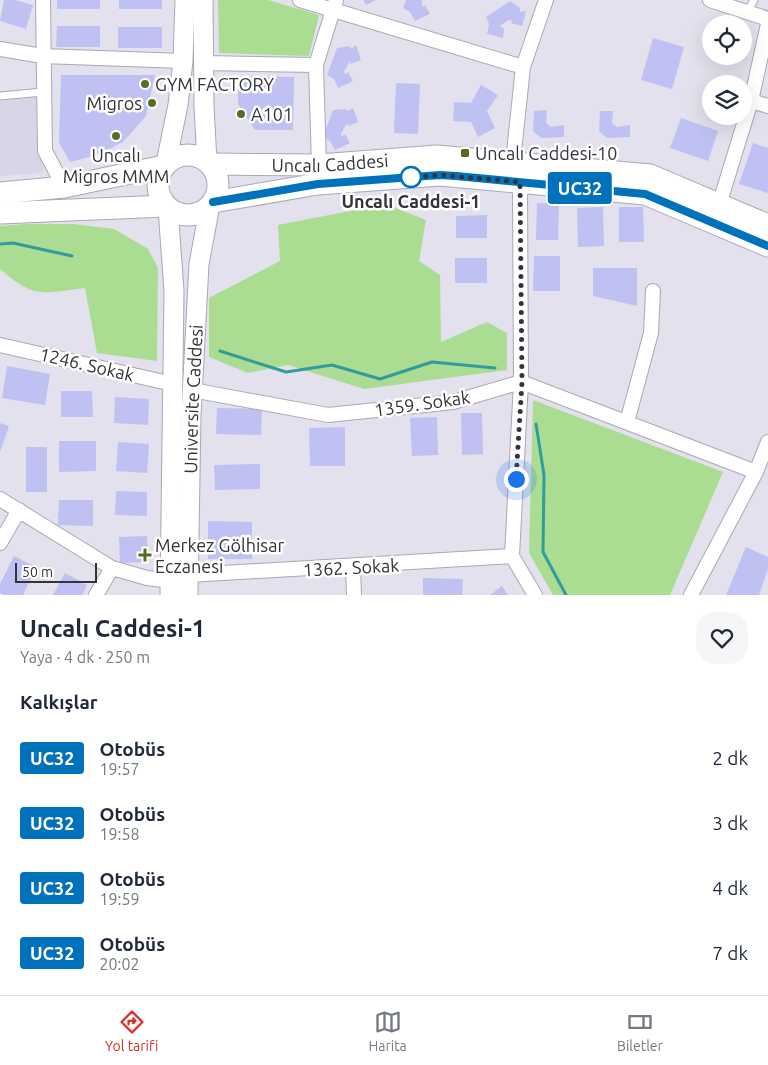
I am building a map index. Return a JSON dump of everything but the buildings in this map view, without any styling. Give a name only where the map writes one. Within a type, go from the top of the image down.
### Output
[{"type":"main road","points":[[0,193],[64,188],[165,164],[183,154],[193,154],[209,163],[216,173],[218,183],[211,203],[197,214],[187,215],[167,207],[0,213]]},
{"type":"main road","name":"Uncalı Caddesi","points":[[209,163],[319,165],[437,156],[513,161],[650,175],[768,225]]},
{"type":"main road","points":[[165,164],[157,182],[158,192],[167,207]]},
{"type":"main road","name":"Uncalı Caddesi","points":[[211,203],[318,184],[440,175],[645,194],[768,246]]},
{"type":"street","points":[[43,0],[42,56],[45,151],[64,188]]},
{"type":"street","points":[[165,164],[178,105],[183,61],[185,0]]},
{"type":"street","points":[[203,0],[209,163]]},
{"type":"street","points":[[300,0],[335,5],[523,66]]},
{"type":"street","points":[[513,161],[523,66],[546,0]]},
{"type":"street","points":[[710,0],[768,19]]},
{"type":"street","points":[[319,165],[316,65],[335,5]]},
{"type":"street","points":[[752,96],[768,24]]},
{"type":"street","points":[[0,48],[42,56],[183,61]]},
{"type":"street","points":[[204,62],[316,65]]},
{"type":"street","points":[[752,101],[768,106]]},
{"type":"street","points":[[719,205],[744,125]]},
{"type":"street","points":[[520,182],[522,382],[512,556],[536,595]]},
{"type":"street","name":"Universite Caddesi","points":[[188,595],[192,390],[199,264],[211,203]]},
{"type":"street","name":"Universite Caddesi","points":[[167,207],[174,291],[171,588]]},
{"type":"street","points":[[626,422],[651,333],[653,291]]},
{"type":"street","name":"1246. Sokak","points":[[0,345],[173,384]]},
{"type":"street","points":[[522,382],[756,472]]},
{"type":"street","name":"1359. Sokak","points":[[192,390],[328,415],[453,402],[522,382]]},
{"type":"street","points":[[691,595],[756,472],[768,442]]},
{"type":"street","points":[[0,499],[112,568],[147,578],[171,588]]},
{"type":"street","points":[[0,544],[19,510]]},
{"type":"street","name":"1362. Sokak","points":[[189,575],[353,567],[512,556]]},
{"type":"street","points":[[353,567],[354,595]]},
{"type":"street","points":[[96,595],[112,568]]},
{"type":"lane","points":[[747,12],[754,0]]},
{"type":"lane","points":[[0,96],[43,92]]},
{"type":"shaded area","points":[[43,95],[45,151],[43,173],[0,176],[0,99]]},
{"type":"green space","points":[[218,0],[268,0],[319,15],[309,56],[219,53]]},
{"type":"green space","points":[[386,204],[426,220],[419,261],[440,275],[441,342],[487,322],[507,333],[507,370],[364,389],[288,365],[248,373],[209,357],[209,298],[280,261],[278,225]]},
{"type":"green space","points":[[73,224],[114,229],[148,249],[158,268],[157,361],[97,353],[85,288],[58,292],[31,290],[22,286],[0,269],[0,226]]},
{"type":"green space","points":[[533,400],[723,472],[670,595],[553,595],[529,553]]},
{"type":"waterway","points":[[0,244],[13,243],[72,256]]},
{"type":"waterway","points":[[220,351],[286,372],[332,365],[380,379],[432,362],[495,368]]},
{"type":"waterway","points":[[536,424],[544,475],[543,552],[566,595]]},
{"type":"bus line","name":"UC32","points":[[213,202],[318,184],[440,175],[456,176],[645,194],[768,246]]},
{"type":"place","name":"GYM FACTORY","points":[[145,84]]},
{"type":"place","name":"Migros","points":[[152,103]]},
{"type":"place","name":"A101","points":[[241,114]]},
{"type":"place","name":"Uncalı Migros MMM","points":[[116,136]]},
{"type":"place","name":"Uncalı Caddesi-10","points":[[465,153]]},
{"type":"place","name":"Uncalı Caddesi-1","points":[[411,177]]},
{"type":"place","name":"Merkez Gölhisar Eczanesi","points":[[145,555]]},
{"type":"route","points":[[411,177],[405,178],[440,175],[520,182],[522,382],[516,479]]}]
